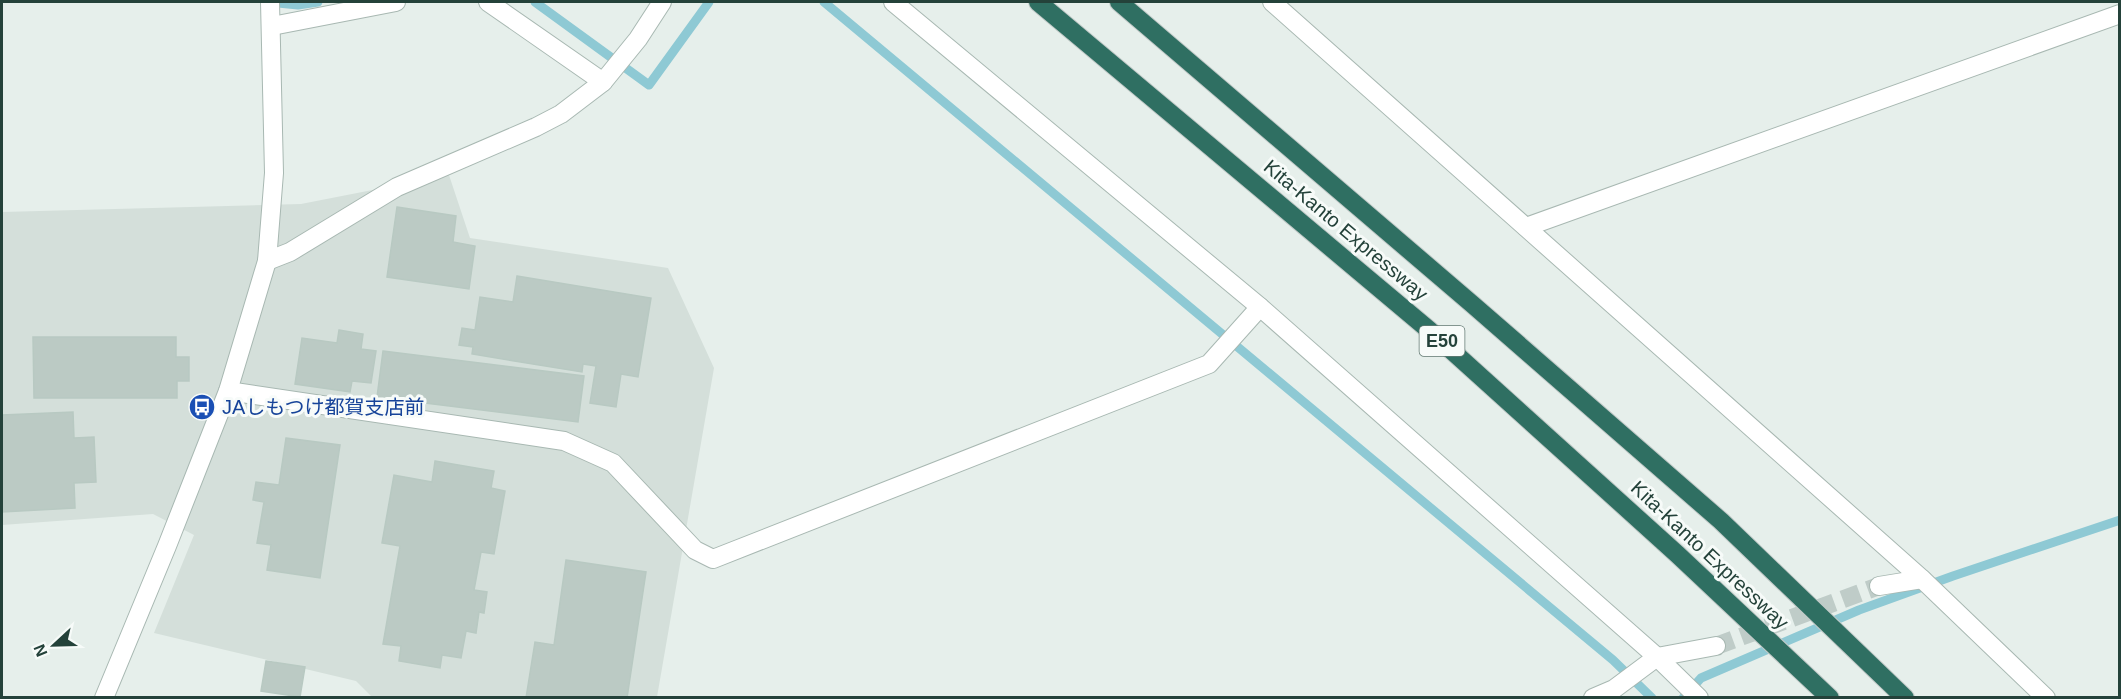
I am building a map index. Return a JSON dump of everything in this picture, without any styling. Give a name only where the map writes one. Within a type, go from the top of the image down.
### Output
[{"type":"highway","name":"Kita-Kanto Expressway","points":[[1038,2],[1429,330],[1677,554],[1830,698]]},
{"type":"highway","name":"Kita-Kanto Expressway","points":[[1119,2],[1463,296],[1721,521],[1905,698]]},
{"type":"street","points":[[104,698],[228,391],[267,261],[274,173],[270,2]]},
{"type":"street","points":[[272,26],[396,2]]},
{"type":"street","points":[[488,2],[603,82]]},
{"type":"street","points":[[267,261],[290,252],[397,187],[561,114],[603,82],[638,39],[662,2]]},
{"type":"street","points":[[893,2],[1260,307],[1657,657],[1699,698]]},
{"type":"street","points":[[1272,2],[1922,579],[2046,698]]},
{"type":"street","points":[[1526,227],[2120,14]]},
{"type":"street","points":[[228,391],[564,441],[613,463],[695,550],[713,559],[1209,364],[1260,307]]},
{"type":"street","points":[[1879,586],[1922,579]]},
{"type":"street","points":[[1593,698],[1614,689],[1657,657],[1716,646]]},
{"type":"shaded area","points":[[449,175],[470,238],[668,268],[714,368],[657,697],[372,697],[356,681],[154,633],[194,535],[153,514],[2,525],[2,212],[301,204]]},
{"type":"building","points":[[397,207],[456,216],[453,242],[475,246],[469,289],[387,277]]},
{"type":"building","points":[[517,276],[651,298],[638,377],[621,374],[616,407],[590,403],[596,366],[583,364],[582,372],[472,354],[473,347],[459,345],[462,328],[475,330],[480,297],[513,302]]},
{"type":"building","points":[[339,330],[363,334],[361,349],[376,351],[371,383],[352,381],[350,392],[295,384],[302,338],[337,343]]},
{"type":"building","points":[[33,337],[176,337],[176,357],[189,357],[189,381],[177,381],[177,398],[34,398]]},
{"type":"building","points":[[383,351],[584,376],[578,422],[377,397]]},
{"type":"building","points":[[73,412],[74,438],[94,437],[96,482],[74,483],[75,508],[2,512],[2,415]]},
{"type":"building","points":[[286,438],[340,445],[320,578],[267,570],[271,545],[257,543],[264,502],[253,500],[256,482],[279,485]]},
{"type":"building","points":[[435,461],[494,471],[491,488],[505,491],[494,554],[481,552],[474,590],[487,592],[484,613],[479,612],[476,633],[466,631],[461,658],[442,655],[440,668],[399,661],[401,646],[383,644],[400,546],[382,543],[394,475],[432,482]]},
{"type":"building","points":[[566,560],[646,572],[627,698],[526,698],[535,642],[554,645]]},
{"type":"building","points":[[266,661],[305,667],[300,697],[261,691]]},
{"type":"waterway","points":[[268,2],[298,5],[318,2]]},
{"type":"waterway","points":[[535,2],[649,85],[709,2]]},
{"type":"waterway","points":[[824,2],[1613,660],[1652,698]]},
{"type":"waterway","points":[[1683,698],[1701,678],[1859,610],[2120,520]]},
{"type":"tunnel","points":[[1716,646],[1879,586]]},
{"type":"place","name":"JAしもつけ都賀支店前","points":[[202,407]]}]
